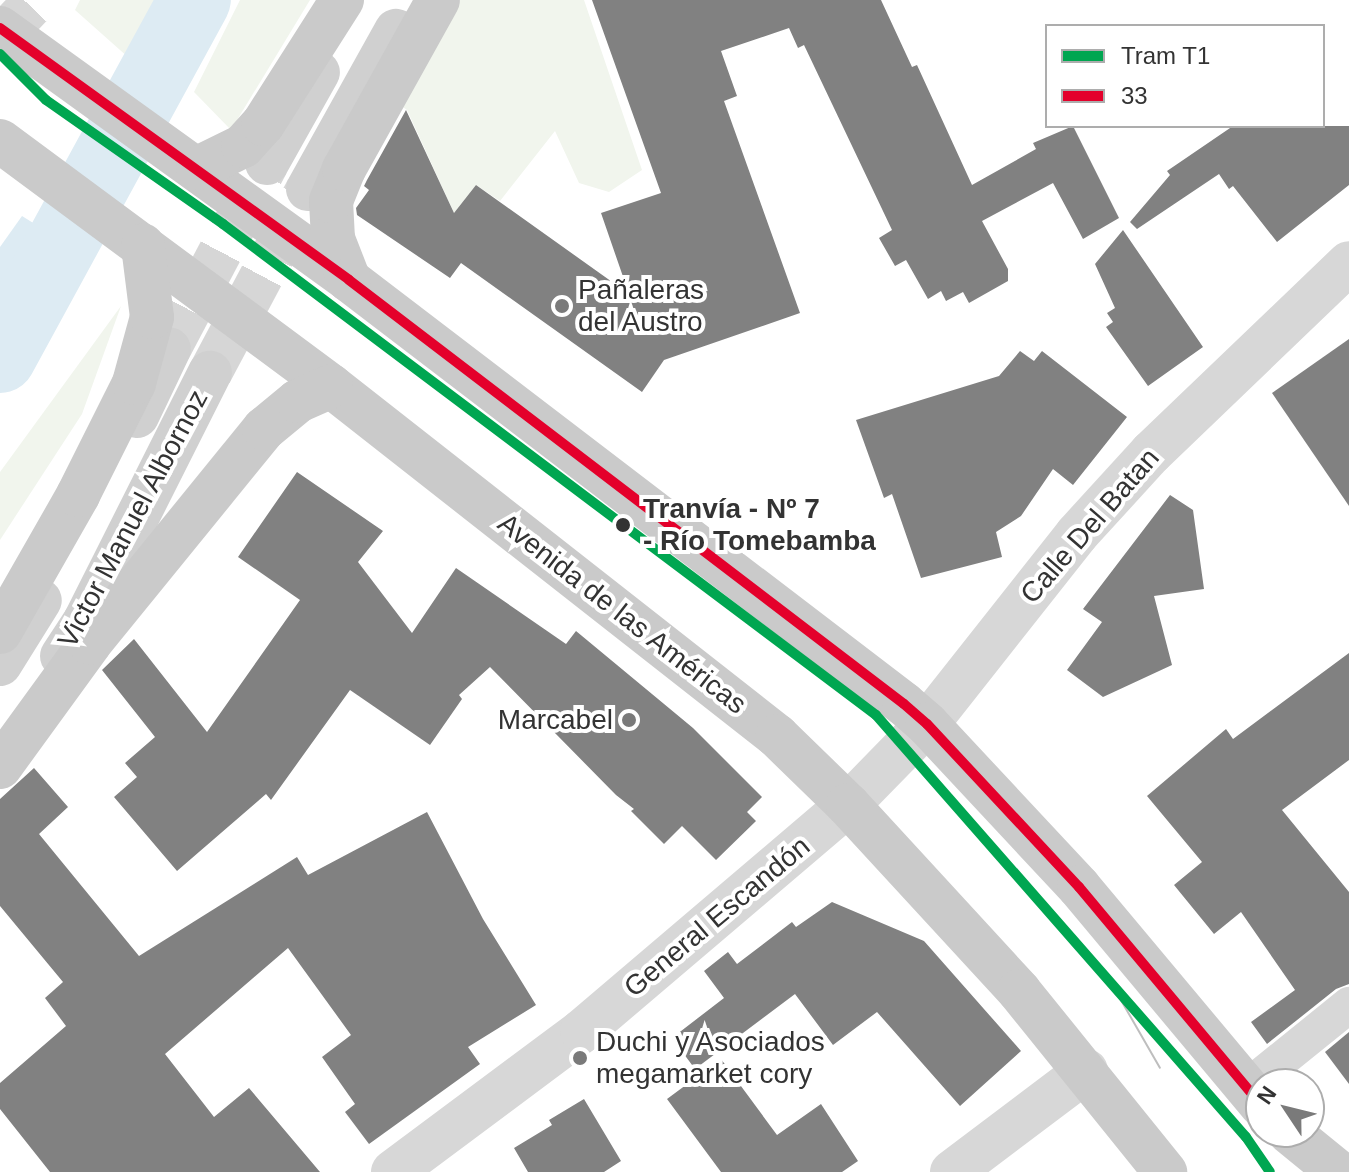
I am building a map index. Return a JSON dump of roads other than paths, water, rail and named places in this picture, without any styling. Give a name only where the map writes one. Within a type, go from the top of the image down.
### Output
[{"type":"main road","points":[[195,166],[243,146],[263,124],[342,0]]},
{"type":"main road","points":[[267,163],[358,0]]},
{"type":"main road","points":[[308,189],[414,0]]},
{"type":"main road","points":[[349,280],[333,239],[331,201],[344,169],[438,0]]},
{"type":"main road","points":[[0,28],[54,70],[195,166],[349,280],[927,724],[1079,887],[1245,1087]]},
{"type":"main road","name":"Avenida de las Américas","points":[[0,141],[331,386],[777,736],[848,805],[1019,991],[1165,1172]]},
{"type":"main road","points":[[0,632],[78,495],[134,383],[152,317],[140,244]]},
{"type":"main road","name":"Victor Manuel Albornoz","points":[[0,664],[74,545],[169,349]]},
{"type":"main road","name":"Victor Manuel Albornoz","points":[[0,742],[85,621],[210,373]]},
{"type":"main road","points":[[0,767],[90,643],[264,429],[298,401],[331,386]]},
{"type":"main road","points":[[1309,1148],[1338,1172]]},
{"type":"street","name":"Calle Del Batan","points":[[848,805],[927,724],[1077,534],[1151,453],[1349,263]]},
{"type":"street","name":"General Escandón","points":[[393,1172],[582,1031],[848,805]]},
{"type":"street","points":[[1283,1068],[1349,1005]]},
{"type":"street","points":[[952,1172],[1086,1071]]},
{"type":"waterway","points":[[0,357],[195,0]]},
{"type":"tunnel","points":[[0,38],[36,0]]},
{"type":"tunnel","points":[[169,349],[267,163]]},
{"type":"tunnel","points":[[210,373],[308,189]]},
{"type":"tram line","name":"T1","points":[[0,54],[46,100],[223,224],[876,715],[1246,1137],[1270,1172]]},
{"type":"tram line","points":[[1114,988],[1160,1068]]},
{"type":"place","name":"Pañaleras del Austro","points":[[562,306]]},
{"type":"place","name":"Tranvía - Nº 7 - Río Tomebamba","points":[[623,525]]},
{"type":"place","name":"Marcabel","points":[[629,720]]},
{"type":"place","name":"Duchi y Asociados megamarket cory","points":[[580,1058]]}]
